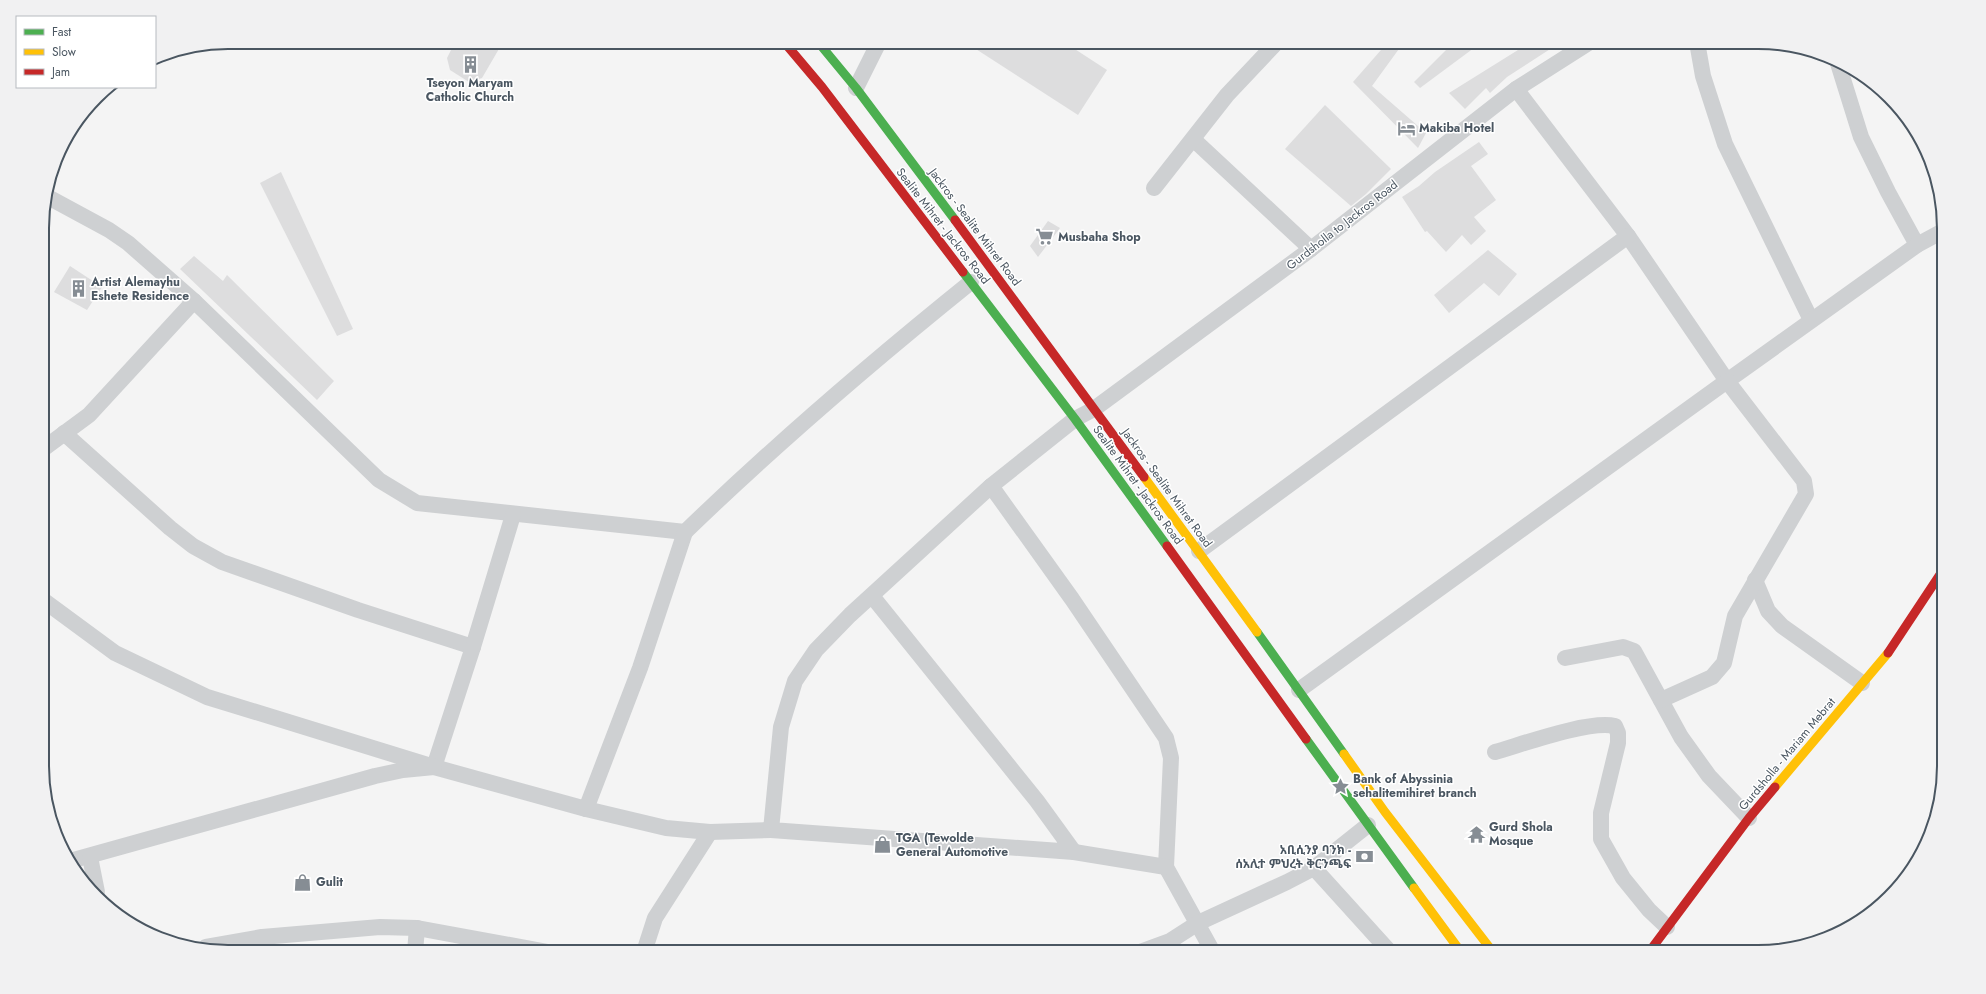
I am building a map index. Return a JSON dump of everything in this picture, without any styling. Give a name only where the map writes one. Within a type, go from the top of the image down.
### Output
[{"type":"main road","name":"Sealite Mihret - Jackros Road","points":[[790,49],[822,87],[1075,419],[1456,945]]},
{"type":"main road","name":"Jackros - Sealite Mihret Road","points":[[824,49],[856,88],[1094,408],[1199,551],[1385,812],[1488,945]]},
{"type":"main road","name":"Gurdsholla - Mariam Mebrat","points":[[1654,945],[1749,818],[1894,645],[1937,580]]},
{"type":"street","points":[[856,88],[876,49]]},
{"type":"street","points":[[1154,188],[1227,95],[1270,49]]},
{"type":"street","name":"Gurdsholla to Jackros Road","points":[[771,830],[781,727],[795,681],[816,650],[991,486],[1075,419],[1094,408],[1311,250],[1516,89],[1579,49]]},
{"type":"street","points":[[1698,49],[1702,76],[1725,144],[1811,320]]},
{"type":"street","points":[[1839,68],[1861,137],[1888,192],[1917,245]]},
{"type":"street","points":[[1516,89],[1628,236],[1727,381],[1804,481],[1806,494],[1735,616],[1724,663],[1712,677],[1662,700]]},
{"type":"street","points":[[1193,139],[1311,250]]},
{"type":"street","points":[[51,199],[121,239],[194,301],[379,480],[417,503],[513,515],[685,532]]},
{"type":"street","points":[[1299,690],[1811,320],[1917,245],[1937,234]]},
{"type":"street","points":[[1199,551],[1628,236]]},
{"type":"street","points":[[586,809],[640,668],[685,532],[720,498],[884,353],[971,282]]},
{"type":"street","points":[[49,444],[89,415],[194,301]]},
{"type":"street","points":[[64,433],[170,528],[193,546],[222,562],[358,610],[473,647]]},
{"type":"street","points":[[991,486],[1072,599],[1166,738],[1170,758],[1166,867],[1209,945]]},
{"type":"street","points":[[434,767],[473,647],[513,515]]},
{"type":"street","points":[[1755,580],[1768,611],[1782,626],[1862,682]]},
{"type":"street","points":[[872,596],[1037,801],[1074,852]]},
{"type":"street","points":[[49,604],[115,654],[207,697],[434,767],[586,809],[666,828],[710,832],[771,830],[1074,852],[1166,867]]},
{"type":"street","points":[[1565,658],[1623,647],[1634,651],[1681,737],[1709,776],[1749,818]]},
{"type":"street","points":[[1495,752],[1566,732],[1605,724],[1615,726],[1618,733],[1618,743],[1600,813],[1601,839],[1623,878],[1649,910],[1667,927]]},
{"type":"street","points":[[76,860],[90,857],[156,836],[375,776],[403,770],[434,767]]},
{"type":"street","points":[[1159,945],[1170,941],[1198,923],[1314,868],[1368,825]]},
{"type":"street","points":[[646,945],[655,918],[710,832]]},
{"type":"street","points":[[90,857],[96,887]]},
{"type":"street","points":[[1314,868],[1384,945]]},
{"type":"street","points":[[217,945],[262,937],[380,926],[417,928],[510,945]]},
{"type":"street","points":[[416,945],[417,928]]},
{"type":"building","name":"Tseyon Maryam Catholic Church","points":[[452,49],[499,49],[482,78],[469,82],[450,70],[447,58]]},
{"type":"building","points":[[976,49],[1075,49],[1107,70],[1078,115]]},
{"type":"building","points":[[1382,49],[1399,49],[1372,86],[1426,133],[1418,148],[1353,82]]},
{"type":"building","points":[[1447,49],[1473,49],[1420,88],[1414,82]]},
{"type":"building","points":[[1520,49],[1550,49],[1507,77],[1490,93],[1486,88],[1465,109],[1449,93]]},
{"type":"building","points":[[1325,105],[1391,169],[1366,194],[1351,206],[1285,149]]},
{"type":"building","points":[[1479,142],[1488,154],[1471,166],[1496,200],[1474,217],[1486,231],[1471,245],[1462,235],[1446,252],[1427,231],[1425,232],[1402,197]]},
{"type":"building","points":[[281,172],[353,329],[337,336],[260,183]]},
{"type":"building","name":"Musbaha Shop","points":[[1048,221],[1060,228],[1038,257],[1030,246]]},
{"type":"building","points":[[1488,250],[1517,274],[1499,296],[1484,283],[1449,313],[1434,295]]},
{"type":"building","points":[[194,256],[223,281],[227,275],[334,381],[317,400],[180,269]]},
{"type":"building","name":"Artist Alemayhu Eshete Residence","points":[[70,266],[102,287],[87,310],[54,292]]},
{"type":"traffic: fast","points":[[824,49],[856,88],[955,220]]},
{"type":"traffic: fast","points":[[963,272],[1075,419],[1167,546]]},
{"type":"traffic: fast","points":[[1257,632],[1344,754]]},
{"type":"traffic: fast","points":[[1306,739],[1414,888]]},
{"type":"traffic: slow","points":[[1144,477],[1257,632]]},
{"type":"traffic: slow","points":[[1775,787],[1888,653]]},
{"type":"traffic: slow","points":[[1344,754],[1385,812],[1488,945]]},
{"type":"traffic: slow","points":[[1414,888],[1456,945]]},
{"type":"traffic: jam","points":[[790,49],[822,87],[963,272]]},
{"type":"traffic: jam","points":[[955,220],[1144,477]]},
{"type":"traffic: jam","points":[[1167,546],[1306,739]]},
{"type":"traffic: jam","points":[[1888,653],[1937,579]]},
{"type":"traffic: jam","points":[[1654,945],[1749,818],[1775,787]]},
{"type":"place","name":"Tseyon Maryam Catholic Church","points":[[470,64]]},
{"type":"place","name":"Makiba Hotel","points":[[1406,128]]},
{"type":"place","name":"Musbaha Shop","points":[[1045,237]]},
{"type":"place","name":"Artist Alemayhu Eshete Residence","points":[[78,289]]},
{"type":"place","name":"Bank of Abyssinia sehalitemihiret branch","points":[[1340,786]]},
{"type":"place","name":"Gurd Shola Mosque","points":[[1476,834]]},
{"type":"place","name":"TGA (Tewolde General Automotive","points":[[883,845]]},
{"type":"place","name":"አቢሲንያ ባንክ - ሰአሊተ ምህረት ቅርንጫፍ","points":[[1364,857]]},
{"type":"place","name":"Gulit","points":[[303,882]]}]
